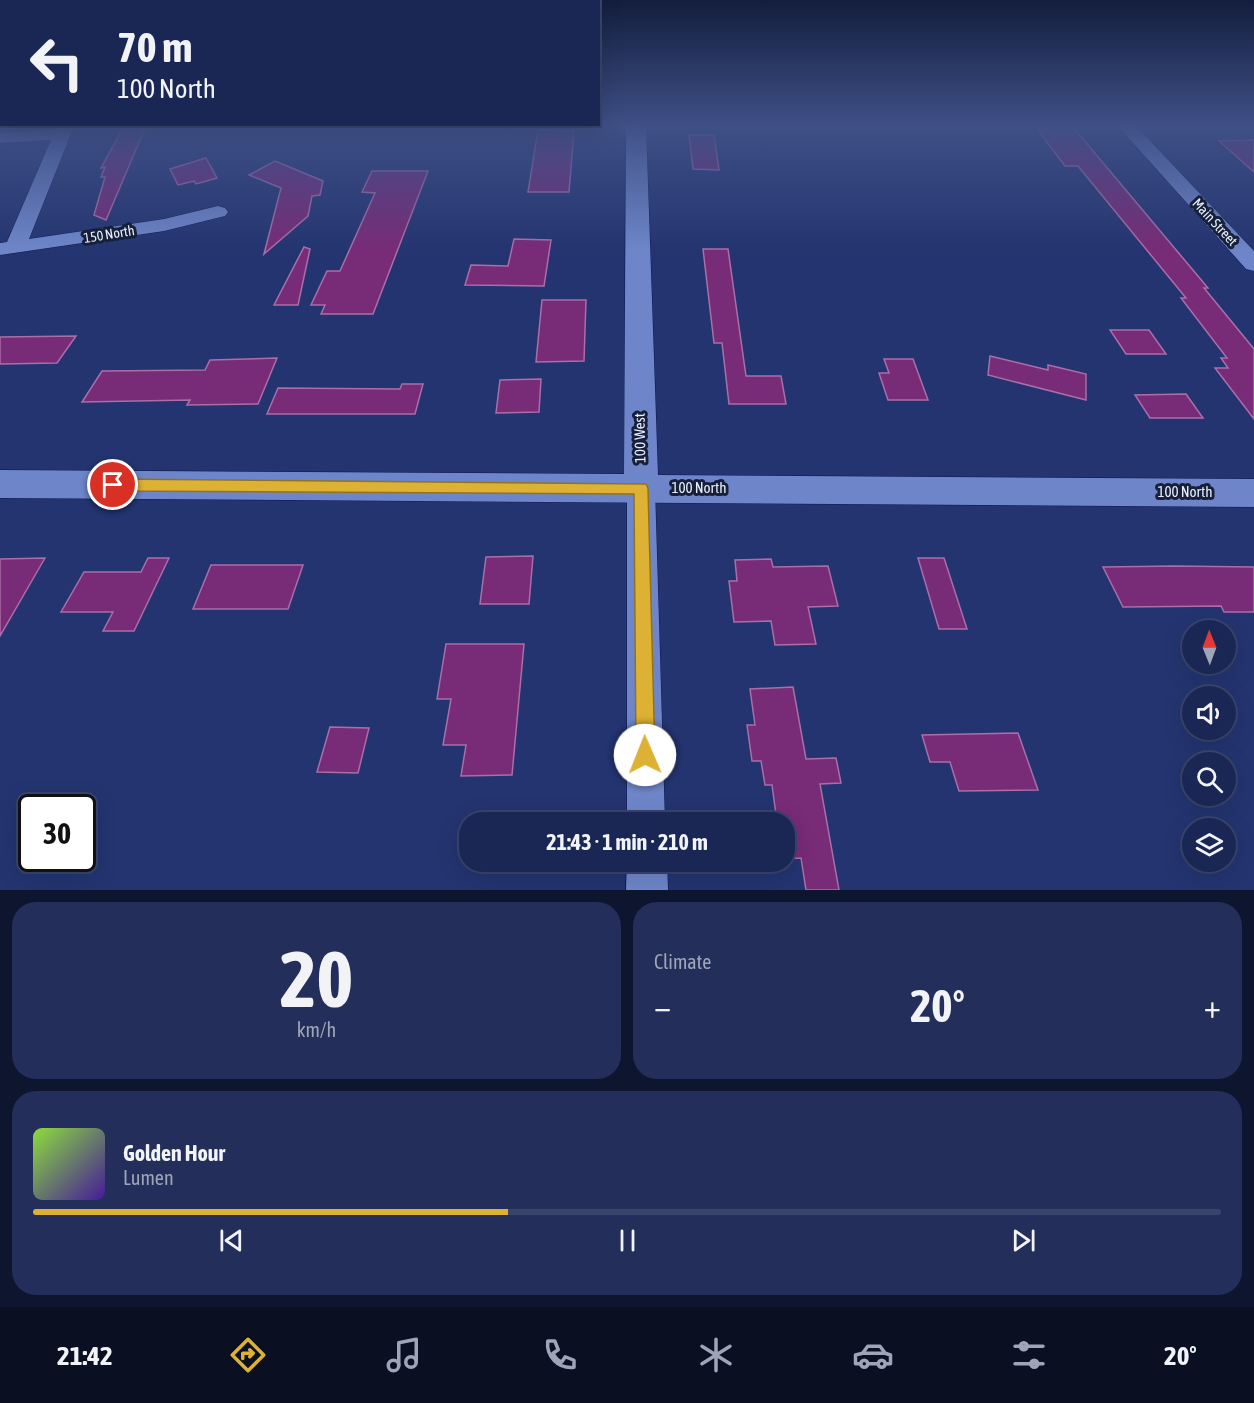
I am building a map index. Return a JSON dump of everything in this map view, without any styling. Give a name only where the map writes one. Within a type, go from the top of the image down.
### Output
[{"type":"street","points":[[7,249],[47,168]]},
{"type":"street","name":"100 West","points":[[637,168],[646,812]]},
{"type":"street","name":"Main Street","points":[[1165,168],[1254,264]]},
{"type":"street","name":"150 North","points":[[7,249],[164,225],[218,212]]},
{"type":"street","name":"100 North","points":[[0,484],[1254,493]]},
{"type":"street","points":[[647,872],[647,890]]},
{"type":"building","points":[[105,168],[128,168],[106,220],[94,215],[105,177],[101,177]]},
{"type":"building","points":[[211,168],[217,178],[196,184],[194,181],[178,185],[170,169]]},
{"type":"building","points":[[263,168],[291,168],[323,181],[320,195],[312,196],[308,216],[264,254],[281,188],[249,175]]},
{"type":"building","points":[[532,168],[571,168],[569,192],[528,192]]},
{"type":"building","points":[[719,168],[719,170],[693,169]]},
{"type":"building","points":[[1079,168],[1107,168],[1208,288],[1204,288],[1254,349],[1254,419],[1215,368],[1228,368],[1221,358],[1227,358],[1181,298],[1186,298]]},
{"type":"building","points":[[372,171],[428,171],[373,314],[321,314],[325,305],[311,305],[327,271],[340,271],[375,193],[362,192]]},
{"type":"building","points":[[514,239],[551,240],[544,286],[465,285],[471,265],[508,266]]},
{"type":"building","points":[[304,247],[310,249],[298,305],[274,305]]},
{"type":"building","points":[[703,249],[728,249],[746,376],[781,376],[786,404],[729,404],[722,343],[714,343]]},
{"type":"building","points":[[542,300],[586,300],[584,361],[536,362]]},
{"type":"building","points":[[1110,330],[1149,330],[1166,354],[1126,354]]},
{"type":"building","points":[[76,336],[57,363],[0,364],[0,337]]},
{"type":"building","points":[[990,356],[1048,370],[1048,365],[1086,374],[1086,400],[988,375]]},
{"type":"building","points":[[277,358],[258,404],[187,405],[190,400],[82,402],[102,371],[205,370],[210,360]]},
{"type":"building","points":[[884,359],[913,359],[928,400],[888,400],[879,373],[889,373]]},
{"type":"building","points":[[541,379],[539,412],[496,413],[500,380]]},
{"type":"building","points":[[402,384],[423,384],[415,414],[267,414],[278,388],[400,389]]},
{"type":"building","points":[[1186,394],[1203,418],[1150,418],[1135,395]]},
{"type":"building","points":[[533,556],[529,604],[480,604],[486,557]]},
{"type":"building","points":[[45,558],[0,636],[0,559]]},
{"type":"building","points":[[148,558],[169,558],[134,631],[103,631],[113,612],[61,612],[84,572],[141,572]]},
{"type":"building","points":[[918,558],[944,558],[967,629],[939,629]]},
{"type":"building","points":[[771,559],[773,567],[828,566],[838,606],[808,607],[816,644],[775,645],[771,621],[734,622],[729,581],[737,581],[735,560]]},
{"type":"building","points":[[211,565],[303,565],[288,609],[193,609]]},
{"type":"building","points":[[1103,567],[1254,567],[1254,612],[1224,612],[1221,606],[1123,607]]},
{"type":"building","points":[[446,644],[524,644],[512,775],[461,776],[466,745],[443,745],[451,699],[437,699]]},
{"type":"building","points":[[793,687],[806,759],[836,758],[841,783],[820,784],[839,890],[806,890],[801,858],[795,858],[795,812],[776,812],[772,785],[765,785],[761,761],[752,761],[747,725],[755,725],[750,689]]},
{"type":"building","points":[[330,727],[369,728],[358,773],[317,772]]},
{"type":"building","points":[[1018,733],[1038,790],[959,791],[950,762],[930,762],[922,735]]},
{"type":"route","points":[[113,485],[641,488],[645,755]]}]
